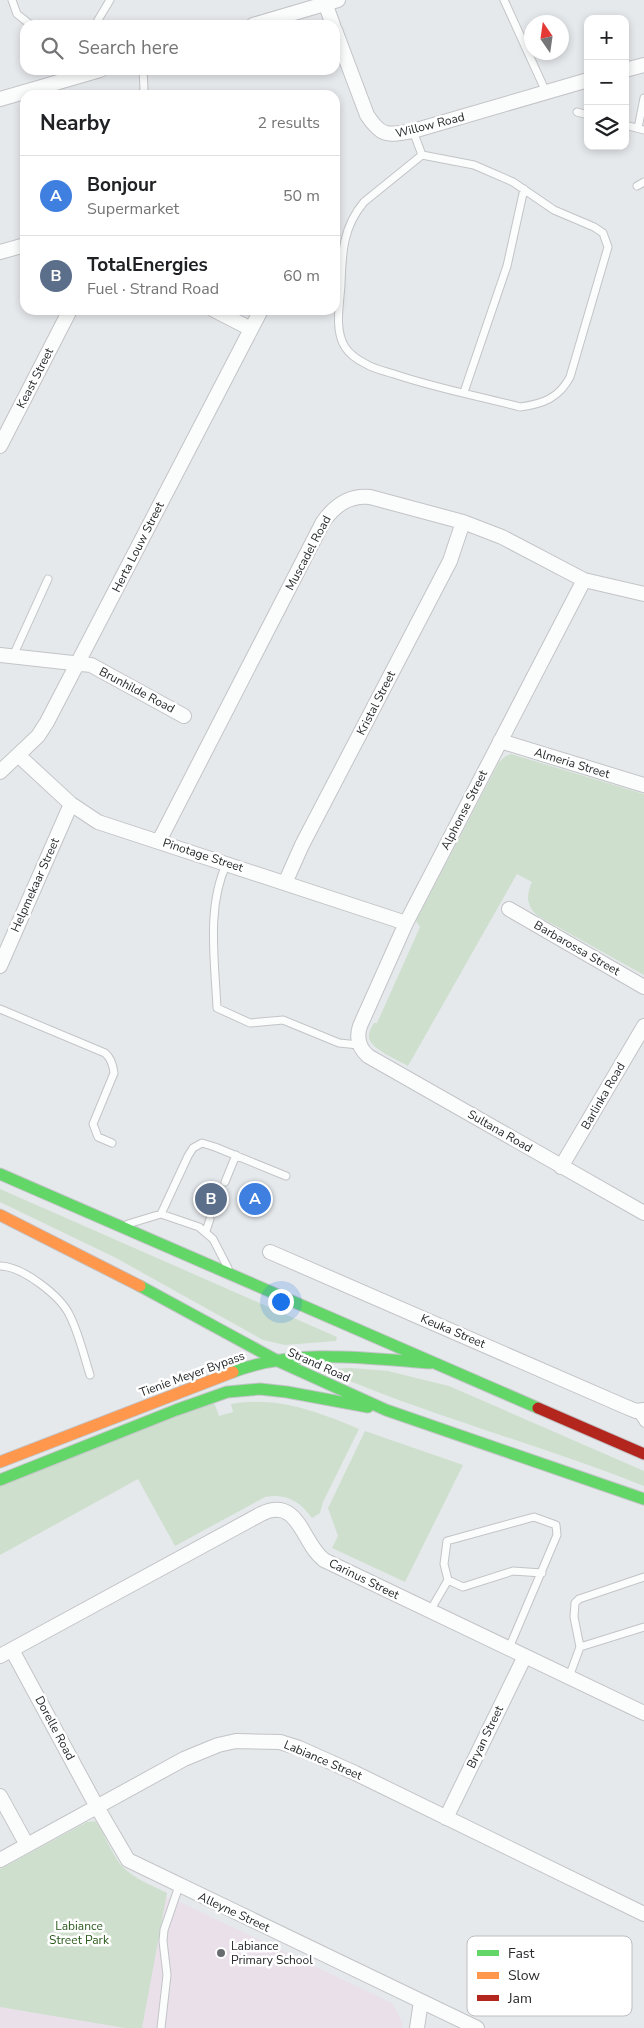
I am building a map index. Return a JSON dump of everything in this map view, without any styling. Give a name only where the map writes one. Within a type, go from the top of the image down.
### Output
[{"type":"main road","points":[[0,1174],[644,1454]]},
{"type":"main road","name":"Strand Road","points":[[0,1215],[161,1297],[278,1361],[386,1410],[644,1500]]},
{"type":"main road","name":"Tienie Meyer Bypass","points":[[0,1462],[249,1366],[309,1357],[344,1356],[432,1363]]},
{"type":"main road","points":[[0,1480],[160,1416],[227,1392],[260,1389],[287,1392],[386,1410]]},
{"type":"street","points":[[269,20],[329,1],[332,20]]},
{"type":"street","name":"Willow Road","points":[[340,43],[367,116],[376,128],[390,135],[413,132],[584,81]]},
{"type":"street","points":[[629,69],[644,64]]},
{"type":"street","points":[[31,90],[83,75]]},
{"type":"street","points":[[0,99],[20,93]]},
{"type":"street","points":[[0,252],[20,247]]},
{"type":"street","name":"Keast Street","points":[[0,446],[67,315]]},
{"type":"street","points":[[224,315],[251,329]]},
{"type":"street","name":"Herta Louw Street","points":[[0,772],[38,736],[78,664],[258,315]]},
{"type":"street","name":"Muscadel Road","points":[[160,841],[324,522],[330,512],[340,504],[360,496],[463,522],[502,537],[584,580],[644,594]]},
{"type":"street","name":"Kristal Street","points":[[285,883],[311,827],[450,561],[463,522]]},
{"type":"street","name":"Alphonse Street","points":[[359,1045],[358,1030],[406,923],[584,580]]},
{"type":"street","name":"Brunhilde Road","points":[[6,656],[91,666],[184,716]]},
{"type":"street","name":"Almeria Street","points":[[500,741],[644,785]]},
{"type":"street","name":"Pinotage Street","points":[[18,755],[71,804],[98,822],[228,863],[406,923]]},
{"type":"street","name":"Helpmekaar Street","points":[[0,966],[71,804]]},
{"type":"street","name":"Barbarossa Street","points":[[509,909],[644,987]]},
{"type":"street","name":"Barlinka Road","points":[[561,1167],[644,1026]]},
{"type":"street","name":"Sultana Road","points":[[359,1045],[368,1056],[644,1213]]},
{"type":"street","name":"Keuka Street","points":[[270,1252],[640,1410]]},
{"type":"street","name":"Carinus Street","points":[[6,1653],[271,1510],[283,1511],[296,1518],[316,1551],[324,1560],[644,1712]]},
{"type":"street","name":"Dorelle Road","points":[[6,1653],[97,1807]]},
{"type":"street","name":"Bryan Street","points":[[446,1818],[525,1656]]},
{"type":"street","name":"Labiance Street","points":[[0,1860],[184,1759],[202,1751],[236,1741],[280,1742],[299,1748],[355,1773],[644,1914]]},
{"type":"street","points":[[0,1796],[26,1845]]},
{"type":"street","name":"Alleyne Street","points":[[97,1807],[128,1860],[477,2028]]},
{"type":"street","points":[[417,2028],[421,2001]]},
{"type":"lane","points":[[12,0],[17,14],[25,20]]},
{"type":"lane","points":[[98,20],[110,0]]},
{"type":"lane","points":[[504,0],[546,92]]},
{"type":"lane","points":[[143,75],[144,90]]},
{"type":"lane","points":[[641,129],[644,98]]},
{"type":"lane","points":[[577,112],[584,114]]},
{"type":"lane","points":[[413,132],[422,155]]},
{"type":"lane","points":[[338,315],[345,346],[354,356],[367,365],[413,381],[520,407],[544,402],[558,394],[570,376],[608,247],[603,233],[594,227],[554,210],[514,182],[474,166],[422,155]]},
{"type":"lane","points":[[340,282],[347,229],[357,210],[364,202],[422,155]]},
{"type":"lane","points":[[637,186],[644,182]]},
{"type":"lane","points":[[464,392],[507,266],[524,189]]},
{"type":"lane","points":[[6,656],[48,579]]},
{"type":"lane","points":[[228,863],[220,877],[214,923],[217,1008],[250,1023],[283,1020],[339,1043],[359,1045]]},
{"type":"lane","points":[[0,1009],[105,1053],[108,1056],[114,1072],[93,1124],[98,1137],[112,1143]]},
{"type":"lane","points":[[161,1214],[193,1148],[202,1143],[286,1176]]},
{"type":"lane","points":[[225,1182],[236,1155]]},
{"type":"lane","points":[[118,1226],[161,1214],[206,1231],[213,1239],[232,1275]]},
{"type":"lane","points":[[206,1231],[210,1219]]},
{"type":"lane","points":[[0,1266],[21,1271],[50,1292],[70,1314],[90,1375]]},
{"type":"lane","name":"Keuka Street","points":[[640,1410],[644,1423]]},
{"type":"lane","points":[[430,1611],[448,1580],[444,1564],[447,1541],[534,1517],[556,1525],[558,1535],[509,1648]]},
{"type":"lane","points":[[448,1580],[463,1587],[513,1570],[542,1573]]},
{"type":"lane","points":[[569,1677],[580,1647],[574,1617],[575,1603],[588,1596],[644,1577]]},
{"type":"lane","points":[[580,1647],[644,1627]]},
{"type":"lane","points":[[161,2028],[168,1975],[164,1930],[179,1886]]},
{"type":"shaded area","name":"Labiance Primary School","points":[[165,1897],[182,1903],[392,2003],[403,2023],[402,2028],[142,2028]]},
{"type":"shaded area","points":[[0,2007],[125,2028],[0,2028]]},
{"type":"green space","points":[[511,754],[644,794],[644,975],[538,916],[531,908],[528,900],[532,882],[517,874],[408,1066],[375,1046],[369,1038],[370,1032],[374,1023],[377,1023],[420,927],[416,921],[499,762]]},
{"type":"green space","points":[[0,1189],[337,1337],[336,1341],[285,1345],[263,1340],[116,1258],[0,1202]]},
{"type":"green space","points":[[351,1368],[388,1371],[449,1386],[644,1471],[644,1486],[408,1403],[331,1373],[331,1369]]},
{"type":"green space","points":[[213,1400],[219,1416],[233,1412],[231,1404],[264,1402],[312,1411],[359,1429],[323,1502],[320,1513],[312,1518],[303,1507],[292,1500],[280,1496],[265,1497],[175,1546],[138,1479],[0,1555],[0,1485]]},
{"type":"green space","points":[[365,1431],[463,1465],[405,1582],[332,1548],[338,1536],[328,1508]]},
{"type":"green space","name":"Labiance Street Park","points":[[95,1821],[117,1860],[125,1869],[142,1881],[167,1893],[142,2028],[125,2028],[0,2007],[0,1869],[87,1822]]},
{"type":"traffic: fast","points":[[0,1174],[538,1408]]},
{"type":"traffic: fast","points":[[140,1286],[278,1361],[386,1410],[644,1499]]},
{"type":"traffic: fast","points":[[233,1372],[281,1360],[306,1357],[356,1357],[430,1363]]},
{"type":"traffic: fast","points":[[0,1480],[176,1410],[227,1392],[260,1389],[368,1407]]},
{"type":"traffic: slow","points":[[0,1215],[140,1286]]},
{"type":"traffic: slow","points":[[0,1462],[233,1372]]},
{"type":"traffic: jam","points":[[538,1408],[644,1454]]},
{"type":"place","name":"TotalEnergies","points":[[211,1199]]},
{"type":"place","name":"Bonjour","points":[[255,1199]]},
{"type":"place","name":"Labiance Primary School","points":[[221,1953]]}]
